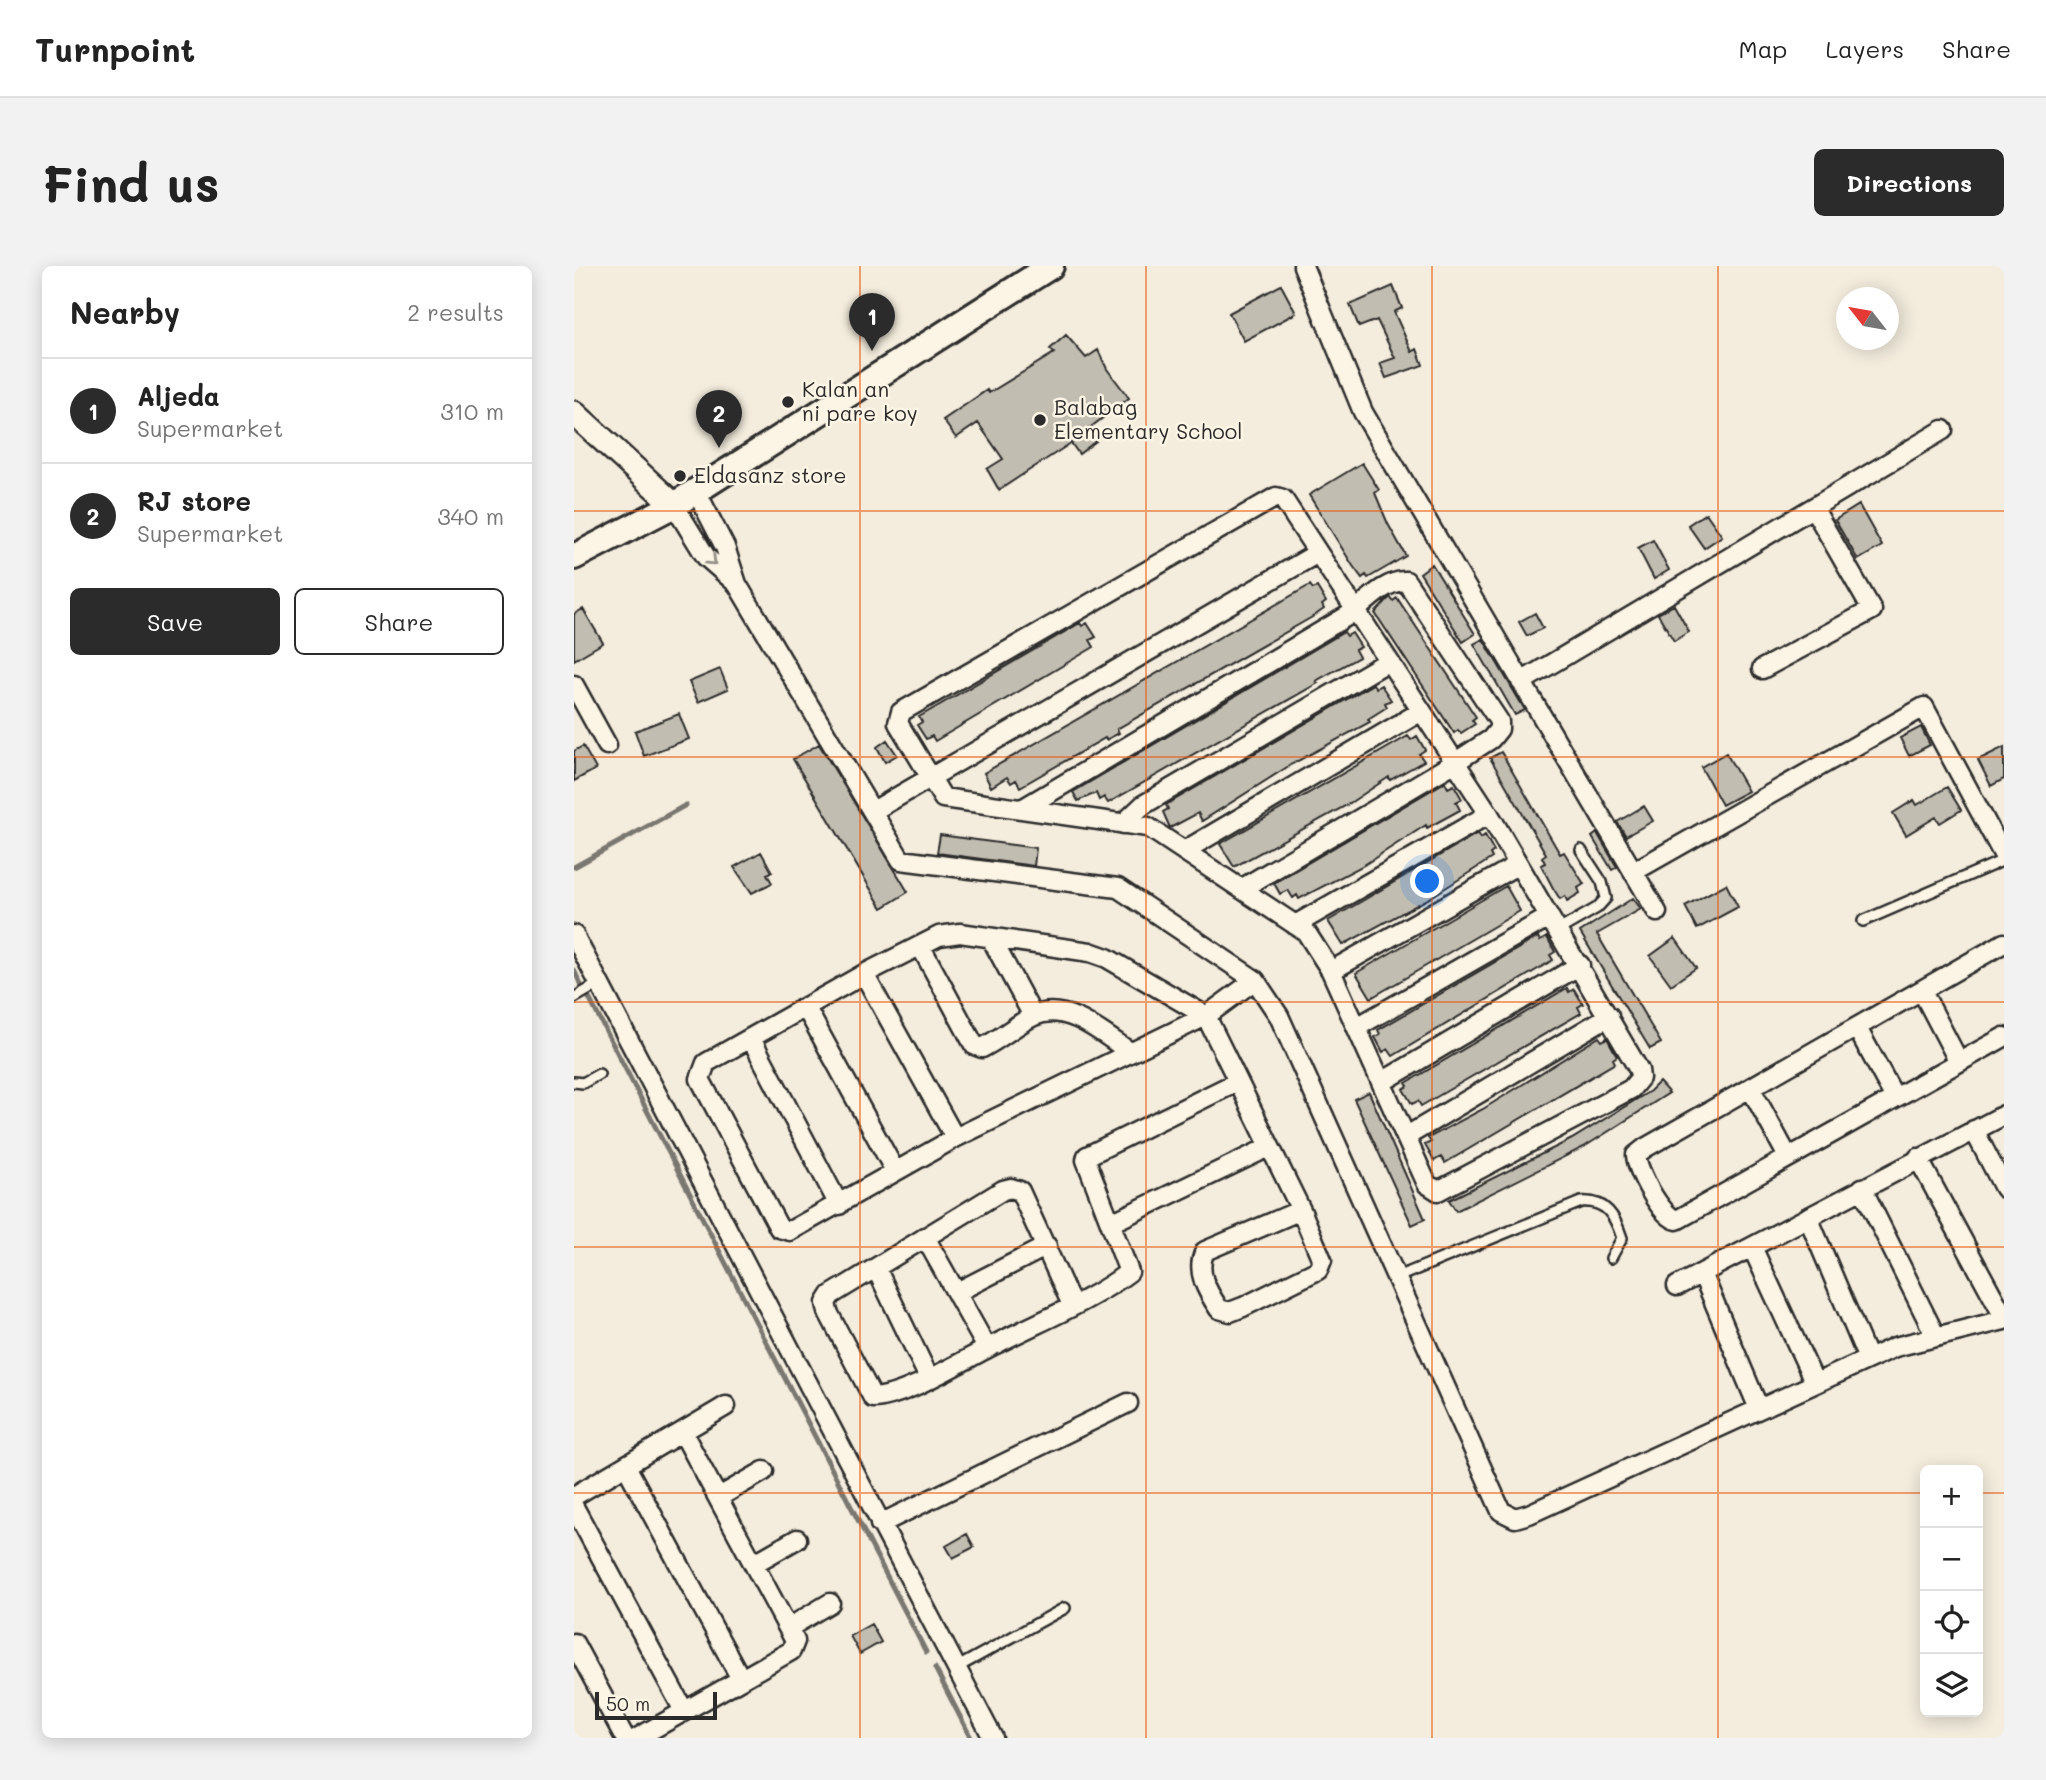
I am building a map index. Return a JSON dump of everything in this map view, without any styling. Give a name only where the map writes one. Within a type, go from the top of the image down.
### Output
[{"type":"main road","points":[[574,557],[674,505],[1051,266]]},
{"type":"street","points":[[1303,266],[1363,412],[1657,912]]},
{"type":"street","points":[[574,412],[674,505],[706,557],[737,584]]},
{"type":"street","points":[[1521,682],[1943,430]]},
{"type":"street","points":[[696,491],[725,547],[737,584],[901,860],[1118,888],[1255,980],[1279,1016],[1394,1278],[1501,1511],[1516,1518],[1895,1347],[2004,1319],[1918,1158]]},
{"type":"street","points":[[1270,498],[1283,499],[1316,554],[1489,814],[1517,865],[1580,965],[1639,1070],[1640,1078],[1631,1088],[1438,1191],[1427,1184],[1331,971],[1306,932],[1148,827],[943,798],[898,723],[901,712],[1270,498]]},
{"type":"street","points":[[1762,669],[1872,610],[1814,509]]},
{"type":"street","points":[[873,811],[1316,554]]},
{"type":"street","points":[[1021,809],[1354,612],[1378,592],[1402,580],[1414,592],[1499,721],[1499,729],[1491,739],[1454,763],[1241,889]]},
{"type":"street","points":[[1123,824],[1143,805],[1387,662]]},
{"type":"street","points":[[574,685],[607,746]]},
{"type":"street","points":[[1633,872],[1924,707],[2002,848]]},
{"type":"street","points":[[1184,851],[1420,712]]},
{"type":"street","points":[[1295,925],[1489,814]]},
{"type":"street","points":[[1331,971],[1517,865]]},
{"type":"street","points":[[1357,1027],[1553,924]]},
{"type":"street","points":[[1255,980],[1206,1016],[955,1138],[790,1231],[779,1228],[700,1079],[706,1063],[752,1040],[864,974],[939,936],[960,933],[1090,952],[1107,958],[1206,1016],[1301,1210],[1322,1260],[1318,1270],[1242,1307],[1230,1312],[1219,1308],[1202,1276],[1199,1262],[1205,1251],[1301,1210]]},
{"type":"street","points":[[574,936],[993,1738]]},
{"type":"street","points":[[991,938],[1033,1016]]},
{"type":"street","points":[[2004,943],[1645,1149],[1636,1155],[1637,1166],[1665,1213],[1677,1220],[2004,1037]]},
{"type":"street","points":[[920,947],[974,1045],[982,1048],[1033,1016],[1056,1013],[1074,1017],[1130,1052]]},
{"type":"street","points":[[1382,1082],[1580,965]]},
{"type":"street","points":[[864,974],[955,1138]]},
{"type":"street","points":[[1922,990],[1959,1062]]},
{"type":"street","points":[[806,1008],[895,1171]]},
{"type":"street","points":[[1407,1136],[1609,1016]]},
{"type":"street","points":[[1857,1028],[1895,1098]]},
{"type":"street","points":[[752,1040],[839,1205]]},
{"type":"street","points":[[1072,1305],[1020,1191],[1011,1188],[831,1295],[826,1303],[828,1312],[873,1398],[883,1398],[929,1378],[1072,1305],[1129,1272],[1087,1156],[1237,1082]]},
{"type":"street","points":[[1751,1089],[1788,1157]]},
{"type":"street","points":[[1677,1286],[2004,1115]]},
{"type":"street","points":[[1974,1130],[2004,1188]]},
{"type":"street","points":[[1111,1223],[1269,1147]]},
{"type":"street","points":[[1862,1188],[1936,1337]]},
{"type":"street","points":[[1808,1217],[1868,1359]]},
{"type":"street","points":[[925,1237],[987,1348]]},
{"type":"street","points":[[957,1292],[1047,1246]]},
{"type":"street","points":[[1752,1247],[1815,1383]]},
{"type":"street","points":[[876,1268],[929,1378]]},
{"type":"street","points":[[1702,1273],[1759,1409]]},
{"type":"street","points":[[880,1524],[1128,1404]]},
{"type":"street","points":[[574,1496],[726,1406]]},
{"type":"street","points":[[637,1738],[791,1651],[795,1641],[790,1627],[684,1433]]},
{"type":"street","points":[[626,1466],[741,1679]]},
{"type":"street","points":[[719,1497],[764,1471]]},
{"type":"street","points":[[574,1507],[684,1711]]},
{"type":"street","points":[[755,1563],[797,1539]]},
{"type":"street","points":[[790,1627],[830,1603]]},
{"type":"street","points":[[574,1643],[625,1738]]},
{"type":"lane","points":[[1863,920],[2002,848]]},
{"type":"lane","points":[[1553,924],[1597,908],[1606,898],[1602,882],[1581,850]]},
{"type":"lane","points":[[574,998],[598,984]]},
{"type":"lane","points":[[574,1082],[583,1083],[598,1074]]},
{"type":"lane","points":[[1394,1278],[1581,1202],[1594,1201],[1606,1208],[1616,1219],[1622,1238],[1611,1258]]},
{"type":"lane","points":[[956,1668],[1065,1608]]},
{"type":"building","points":[[1281,285],[1296,313],[1244,341],[1229,313]]},
{"type":"building","points":[[1393,286],[1402,308],[1394,312],[1412,352],[1417,349],[1423,365],[1386,378],[1380,363],[1395,358],[1377,320],[1359,327],[1350,305]]},
{"type":"building","points":[[1066,335],[1086,358],[1098,350],[1107,369],[1129,398],[1087,430],[1096,441],[1079,454],[1071,443],[999,490],[987,469],[1003,459],[978,423],[956,438],[943,420],[987,390],[989,393],[1054,353],[1050,349]]},
{"type":"building","points":[[1362,463],[1379,490],[1375,493],[1406,556],[1368,578],[1366,575],[1362,578],[1353,566],[1309,495]]},
{"type":"building","points":[[1859,505],[1882,546],[1858,560],[1835,520]]},
{"type":"building","points":[[1706,513],[1722,536],[1704,548],[1688,525]]},
{"type":"building","points":[[1653,540],[1669,570],[1654,579],[1638,548]]},
{"type":"building","points":[[1432,564],[1475,634],[1463,642],[1420,573]]},
{"type":"building","points":[[1310,585],[1313,589],[1317,587],[1326,602],[1322,605],[1324,609],[1314,616],[1117,729],[1119,733],[1106,740],[1105,738],[1020,787],[1016,780],[1011,783],[1007,777],[991,787],[984,773]]},
{"type":"building","points":[[1390,597],[1393,601],[1397,598],[1476,717],[1472,720],[1475,724],[1461,733],[1458,730],[1454,733],[1375,613]]},
{"type":"building","points":[[1674,605],[1689,632],[1674,641],[1658,614]]},
{"type":"building","points":[[583,609],[603,643],[574,660],[574,614]]},
{"type":"building","points":[[1535,613],[1543,628],[1527,636],[1519,622]]},
{"type":"building","points":[[1080,623],[1082,626],[1087,623],[1096,637],[1090,640],[1094,647],[935,741],[932,736],[926,739],[917,725],[922,722],[919,717]]},
{"type":"building","points":[[1344,632],[1347,636],[1352,633],[1361,647],[1355,650],[1359,657],[1108,803],[1104,797],[1099,800],[1096,793],[1078,801],[1073,792]]},
{"type":"building","points":[[1483,639],[1525,710],[1515,715],[1474,644]]},
{"type":"building","points":[[720,669],[728,689],[698,702],[689,682]]},
{"type":"building","points":[[1373,684],[1376,688],[1381,685],[1391,700],[1385,703],[1387,707],[1368,719],[1370,722],[1292,764],[1202,821],[1198,813],[1170,828],[1163,812],[1168,809],[1166,805]]},
{"type":"building","points":[[679,714],[689,739],[644,756],[635,731]]},
{"type":"building","points":[[1921,727],[1930,745],[1909,756],[1900,738]]},
{"type":"building","points":[[1408,736],[1411,740],[1417,736],[1425,750],[1419,754],[1424,761],[1390,780],[1389,777],[1347,805],[1234,867],[1220,844]]},
{"type":"building","points":[[887,740],[897,755],[885,762],[877,747]]},
{"type":"building","points":[[819,744],[908,892],[882,908],[793,759]]},
{"type":"building","points":[[583,746],[596,769],[574,781],[574,751]]},
{"type":"building","points":[[2004,747],[2004,779],[1991,786],[1978,760]]},
{"type":"building","points":[[1501,752],[1560,854],[1564,852],[1584,884],[1578,888],[1580,893],[1567,901],[1565,896],[1560,899],[1553,888],[1541,865],[1545,863],[1542,857],[1546,854],[1490,758]]},
{"type":"building","points":[[1726,753],[1748,791],[1722,805],[1701,767]]},
{"type":"building","points":[[1445,782],[1448,788],[1454,785],[1462,799],[1456,802],[1460,810],[1427,828],[1426,825],[1364,865],[1299,899],[1297,895],[1293,898],[1288,890],[1280,894],[1274,883]]},
{"type":"building","points":[[1947,787],[1961,810],[1940,823],[1936,817],[1906,835],[1893,813],[1914,800],[1917,805]]},
{"type":"building","points":[[1644,806],[1653,821],[1626,836],[1617,822]]},
{"type":"building","points":[[1478,833],[1481,838],[1485,835],[1494,851],[1490,854],[1492,858],[1430,898],[1343,945],[1328,921]]},
{"type":"building","points":[[1597,833],[1617,867],[1612,870],[1592,837]]},
{"type":"building","points":[[940,835],[1036,848],[1034,866],[937,853]]},
{"type":"building","points":[[761,852],[772,872],[767,874],[772,883],[752,893],[734,867]]},
{"type":"building","points":[[1726,884],[1738,907],[1697,929],[1685,906]]},
{"type":"building","points":[[1506,886],[1520,911],[1371,998],[1356,973]]},
{"type":"building","points":[[1633,898],[1641,909],[1597,934],[1661,1043],[1650,1049],[1580,932]]},
{"type":"building","points":[[1538,937],[1540,941],[1547,937],[1555,952],[1550,955],[1553,960],[1393,1056],[1388,1049],[1383,1052],[1375,1037],[1380,1034],[1378,1030]]},
{"type":"building","points":[[1675,938],[1696,968],[1671,985],[1650,956]]},
{"type":"building","points":[[1567,988],[1569,992],[1574,989],[1583,1004],[1578,1007],[1581,1013],[1421,1106],[1418,1101],[1412,1104],[1403,1089],[1408,1086],[1406,1083]]},
{"type":"building","points":[[1599,1037],[1602,1041],[1607,1038],[1617,1056],[1613,1059],[1615,1063],[1445,1163],[1441,1157],[1434,1161],[1425,1145],[1431,1142],[1428,1138],[1483,1109]]},
{"type":"building","points":[[1659,1082],[1669,1093],[1584,1147],[1456,1211],[1449,1200],[1572,1139],[1650,1091]]},
{"type":"building","points":[[1369,1092],[1425,1219],[1412,1225],[1354,1099]]},
{"type":"building","points":[[967,1534],[974,1547],[953,1558],[946,1546]]},
{"type":"building","points":[[871,1624],[881,1642],[860,1654],[850,1636]]},
{"type":"waterway","points":[[574,867],[686,805]]},
{"type":"waterway","points":[[574,970],[581,985]]},
{"type":"waterway","points":[[589,998],[926,1652]]},
{"type":"waterway","points":[[935,1668],[971,1738]]},
{"type":"place","name":"Aljeda","points":[[872,351]]},
{"type":"place","name":"Kalan an ni pare koy","points":[[788,402]]},
{"type":"place","name":"Balabag Elementary School","points":[[1040,420]]},
{"type":"place","name":"RJ store","points":[[719,448]]},
{"type":"place","name":"Eldasanz store","points":[[680,476]]}]
